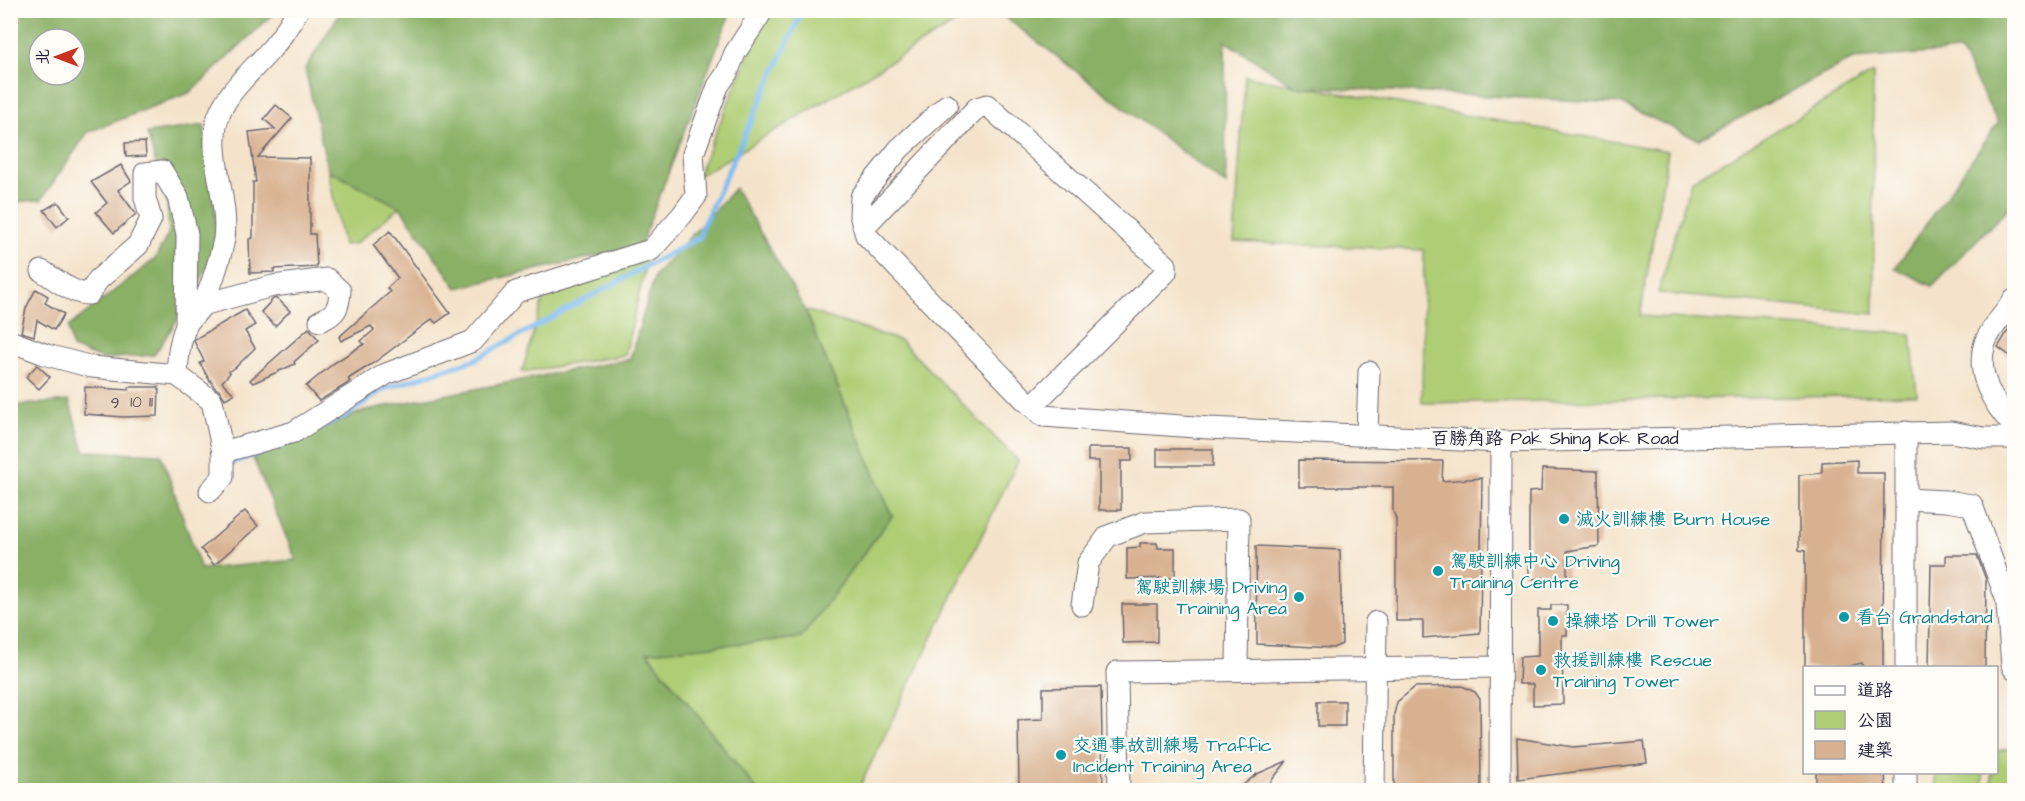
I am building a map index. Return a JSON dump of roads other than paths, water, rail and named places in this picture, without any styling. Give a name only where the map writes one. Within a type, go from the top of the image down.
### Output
[{"type":"street","points":[[186,324],[202,305],[224,238],[224,206],[216,173],[216,126],[221,110],[229,96],[273,48],[298,10]]},
{"type":"street","points":[[223,454],[294,432],[386,374],[472,341],[516,292],[651,250],[696,196],[693,154],[718,86],[727,73],[735,53],[763,10]]},
{"type":"street","points":[[947,105],[899,149],[861,196],[860,215],[864,227],[977,108],[987,105],[1166,265],[1166,272],[1029,403]]},
{"type":"street","points":[[42,272],[64,285],[89,294],[98,280],[138,244],[151,219],[145,198],[145,173],[162,171],[178,197],[187,234],[186,324],[178,352],[177,375]]},
{"type":"street","name":"百勝角路 Pak Shing Kok Road","points":[[864,227],[866,234],[1043,416],[1209,428],[1502,442],[1906,432],[1951,432],[1984,438],[2013,434]]},
{"type":"street","points":[[202,305],[273,286],[327,279],[340,291],[339,306],[333,315],[320,321]]},
{"type":"street","points":[[2013,434],[1988,390],[1983,356],[1986,341],[2014,300]]},
{"type":"street","points":[[10,340],[47,355],[92,368],[177,375],[212,401],[223,454],[216,484]]},
{"type":"street","points":[[1367,436],[1369,372]]},
{"type":"street","points":[[1906,432],[1906,666]]},
{"type":"street","points":[[1500,790],[1502,442]]},
{"type":"street","points":[[1906,499],[1972,505],[2011,611],[2014,669]]},
{"type":"street","points":[[1082,605],[1088,563],[1108,536],[1145,522],[1239,519],[1237,670]]},
{"type":"street","points":[[1374,790],[1376,622]]},
{"type":"street","points":[[1119,790],[1117,672],[1500,667]]},
{"type":"street","points":[[1905,790],[1906,774]]},
{"type":"waterway","points":[[317,429],[350,413],[384,389],[474,360],[700,237],[702,227],[803,10]]},
{"type":"waterway","points":[[228,464],[284,445]]},
{"type":"place","name":"滅火訓練樓 Burn House","points":[[1564,519]]},
{"type":"place","name":"駕駛訓練中心 Driving Training Centre","points":[[1438,571]]},
{"type":"place","name":"駕駛訓練場 Driving Training Area","points":[[1299,597]]},
{"type":"place","name":"看台 Grandstand","points":[[1844,617]]},
{"type":"place","name":"操練塔 Drill Tower","points":[[1553,621]]},
{"type":"place","name":"救援訓練樓 Rescue Training Tower","points":[[1541,670]]},
{"type":"place","name":"交通事故訓練場 Traffic Incident Training Area","points":[[1061,755]]}]
